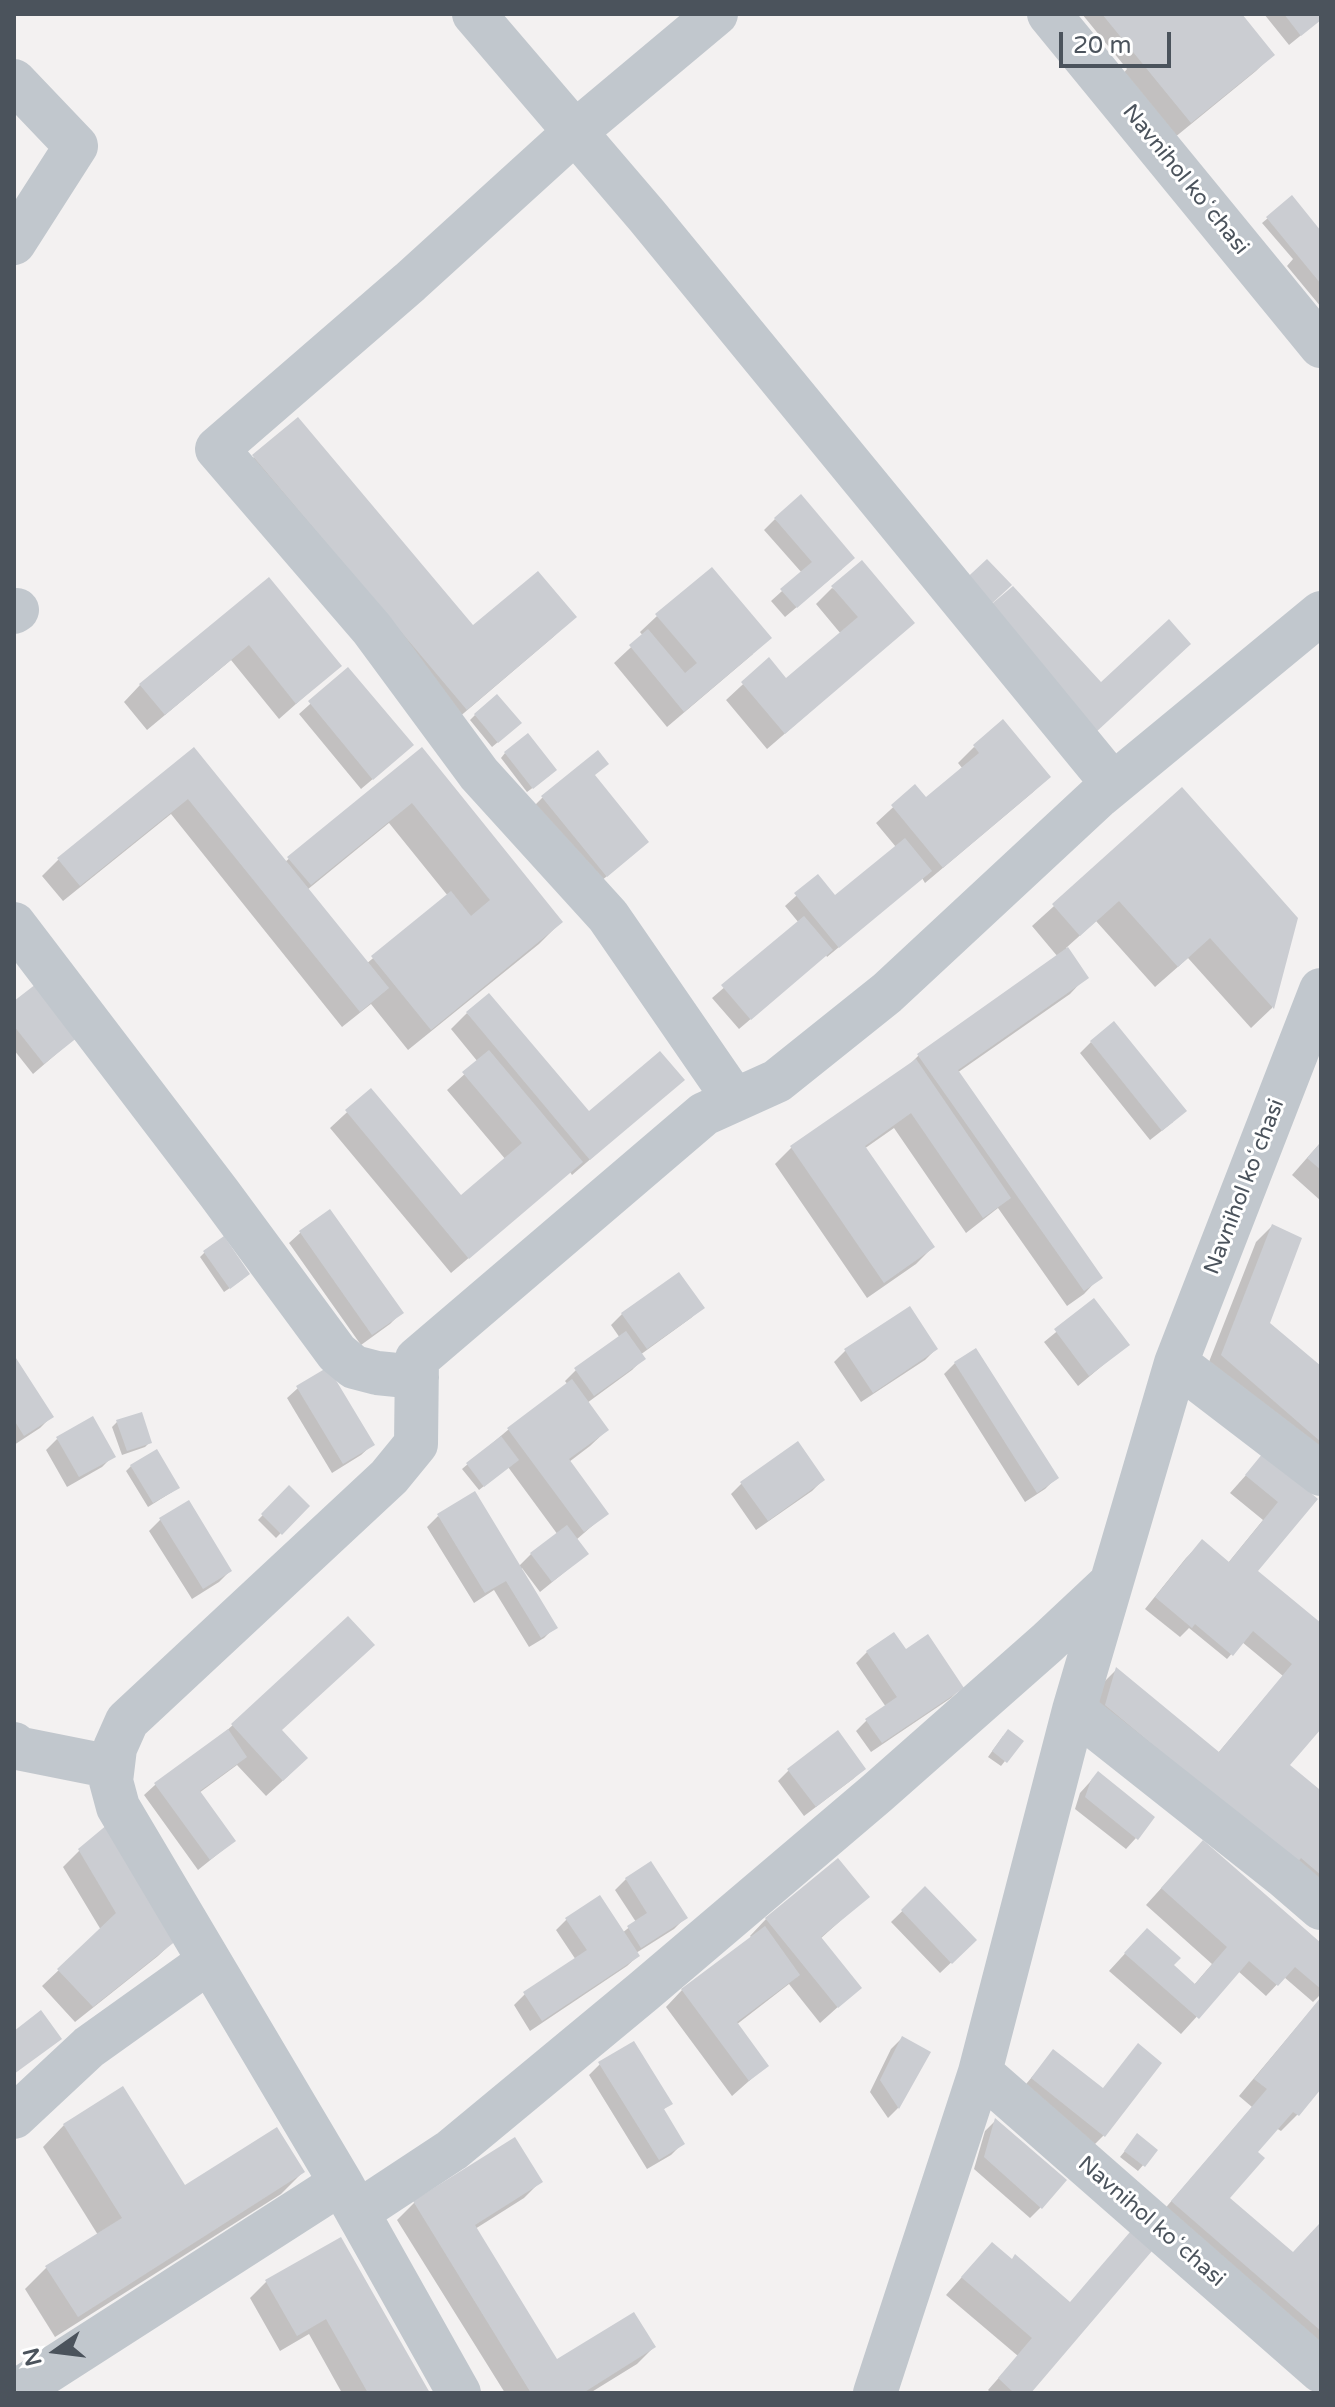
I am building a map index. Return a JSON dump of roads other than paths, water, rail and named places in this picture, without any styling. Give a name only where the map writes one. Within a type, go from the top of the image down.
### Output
[{"type":"street","points":[[474,14],[876,493],[1113,784]]},
{"type":"street","points":[[716,14],[575,132],[422,272],[217,449],[372,629],[479,774],[608,916],[734,1099]]},
{"type":"street","name":"Navnihol koʻchasi","points":[[1049,14],[1321,346]]},
{"type":"street","points":[[14,81],[76,146],[14,243]]},
{"type":"street","points":[[459,2393],[350,2197],[118,1807],[111,1781],[112,1767],[115,1748],[127,1721],[389,1477],[416,1444],[417,1359],[704,1114],[777,1081],[887,993],[1113,784],[1321,613]]},
{"type":"street","points":[[14,924],[337,1353],[354,1367],[417,1377]]},
{"type":"street","name":"Navnihol koʻchasi","points":[[875,2393],[980,2072],[1074,1710],[1176,1363],[1318,1006]]},
{"type":"street","points":[[1176,1363],[1321,1474]]},
{"type":"street","points":[[14,2393],[350,2197],[452,2150],[877,1793],[1112,1582]]},
{"type":"street","points":[[1074,1710],[1321,1908]]},
{"type":"street","points":[[14,1744],[17,1748],[112,1767]]},
{"type":"street","points":[[14,2117],[89,2047],[208,1962]]},
{"type":"street","name":"Navnihol koʻchasi","points":[[980,2072],[1321,2371]]}]
